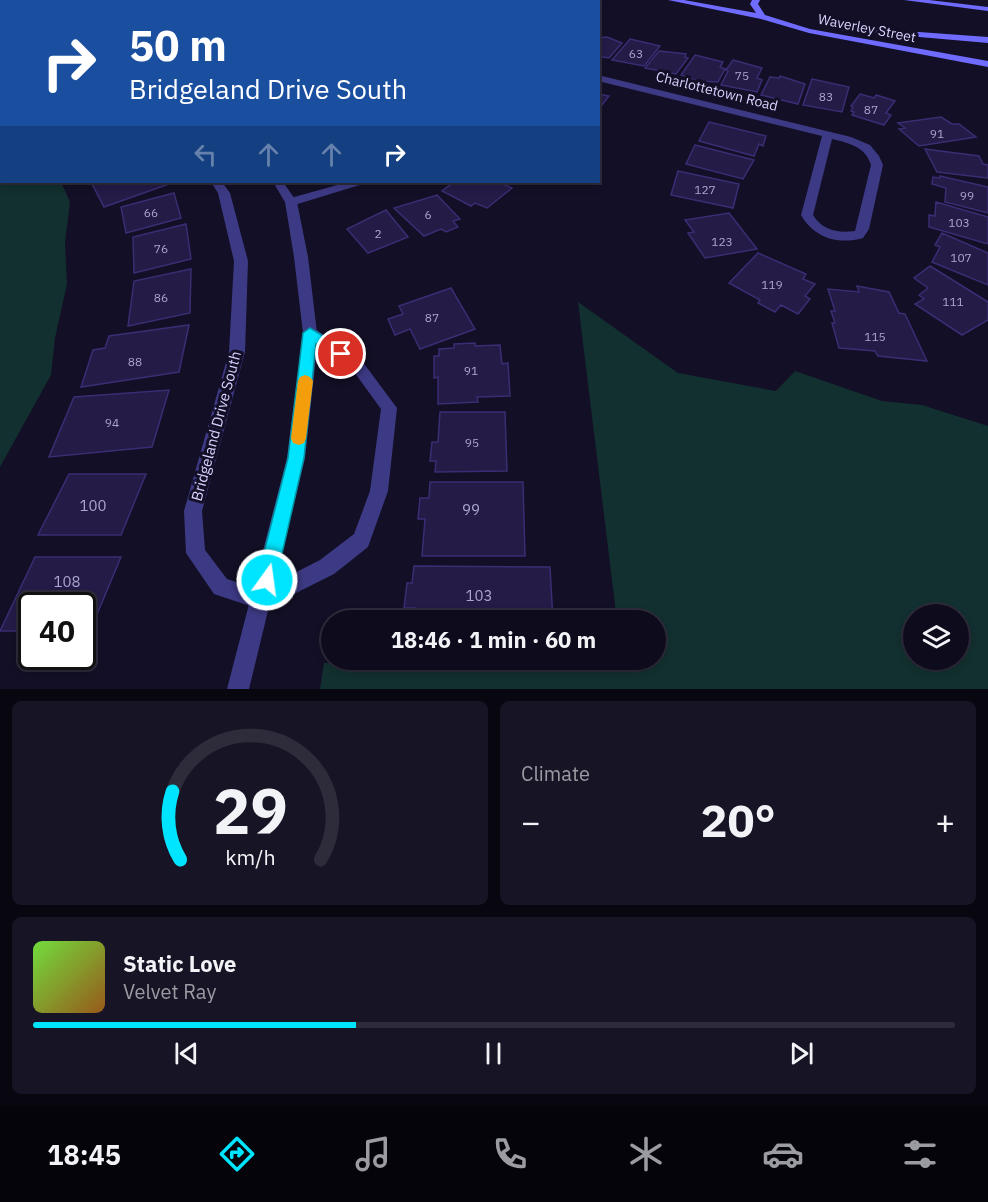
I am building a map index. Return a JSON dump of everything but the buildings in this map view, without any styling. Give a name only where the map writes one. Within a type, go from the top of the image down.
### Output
[{"type":"main road","name":"Waverley Street","points":[[672,0],[762,17],[809,31],[988,64]]},
{"type":"main road","points":[[756,0],[754,4],[762,17],[892,34],[988,39]]},
{"type":"main road","points":[[908,0],[988,9]]},
{"type":"street","name":"Charlottetown Road","points":[[600,78],[828,134],[866,147],[874,156],[877,165],[864,229],[859,236],[847,238],[819,230],[810,222],[807,214],[828,134]]},
{"type":"street","name":"Bridgeland Drive South","points":[[217,183],[224,193],[241,261],[237,352],[193,511],[196,553],[221,587],[262,600]]},
{"type":"street","points":[[238,689],[296,458],[310,333],[291,202],[279,183]]},
{"type":"street","points":[[291,202],[355,183]]},
{"type":"street","points":[[262,600],[327,567],[361,540],[379,491],[390,408],[357,365],[310,333]]},
{"type":"green space","points":[[0,183],[61,183],[70,202],[65,242],[67,284],[55,338],[51,375],[0,467]]},
{"type":"green space","points":[[578,302],[678,373],[776,391],[795,371],[882,401],[922,405],[988,426],[988,689],[320,689],[323,670],[666,670],[666,610],[616,610]]},
{"type":"slow traffic","points":[[299,438],[305,381]]},
{"type":"route","points":[[267,580],[296,458],[310,333],[341,354]]}]
